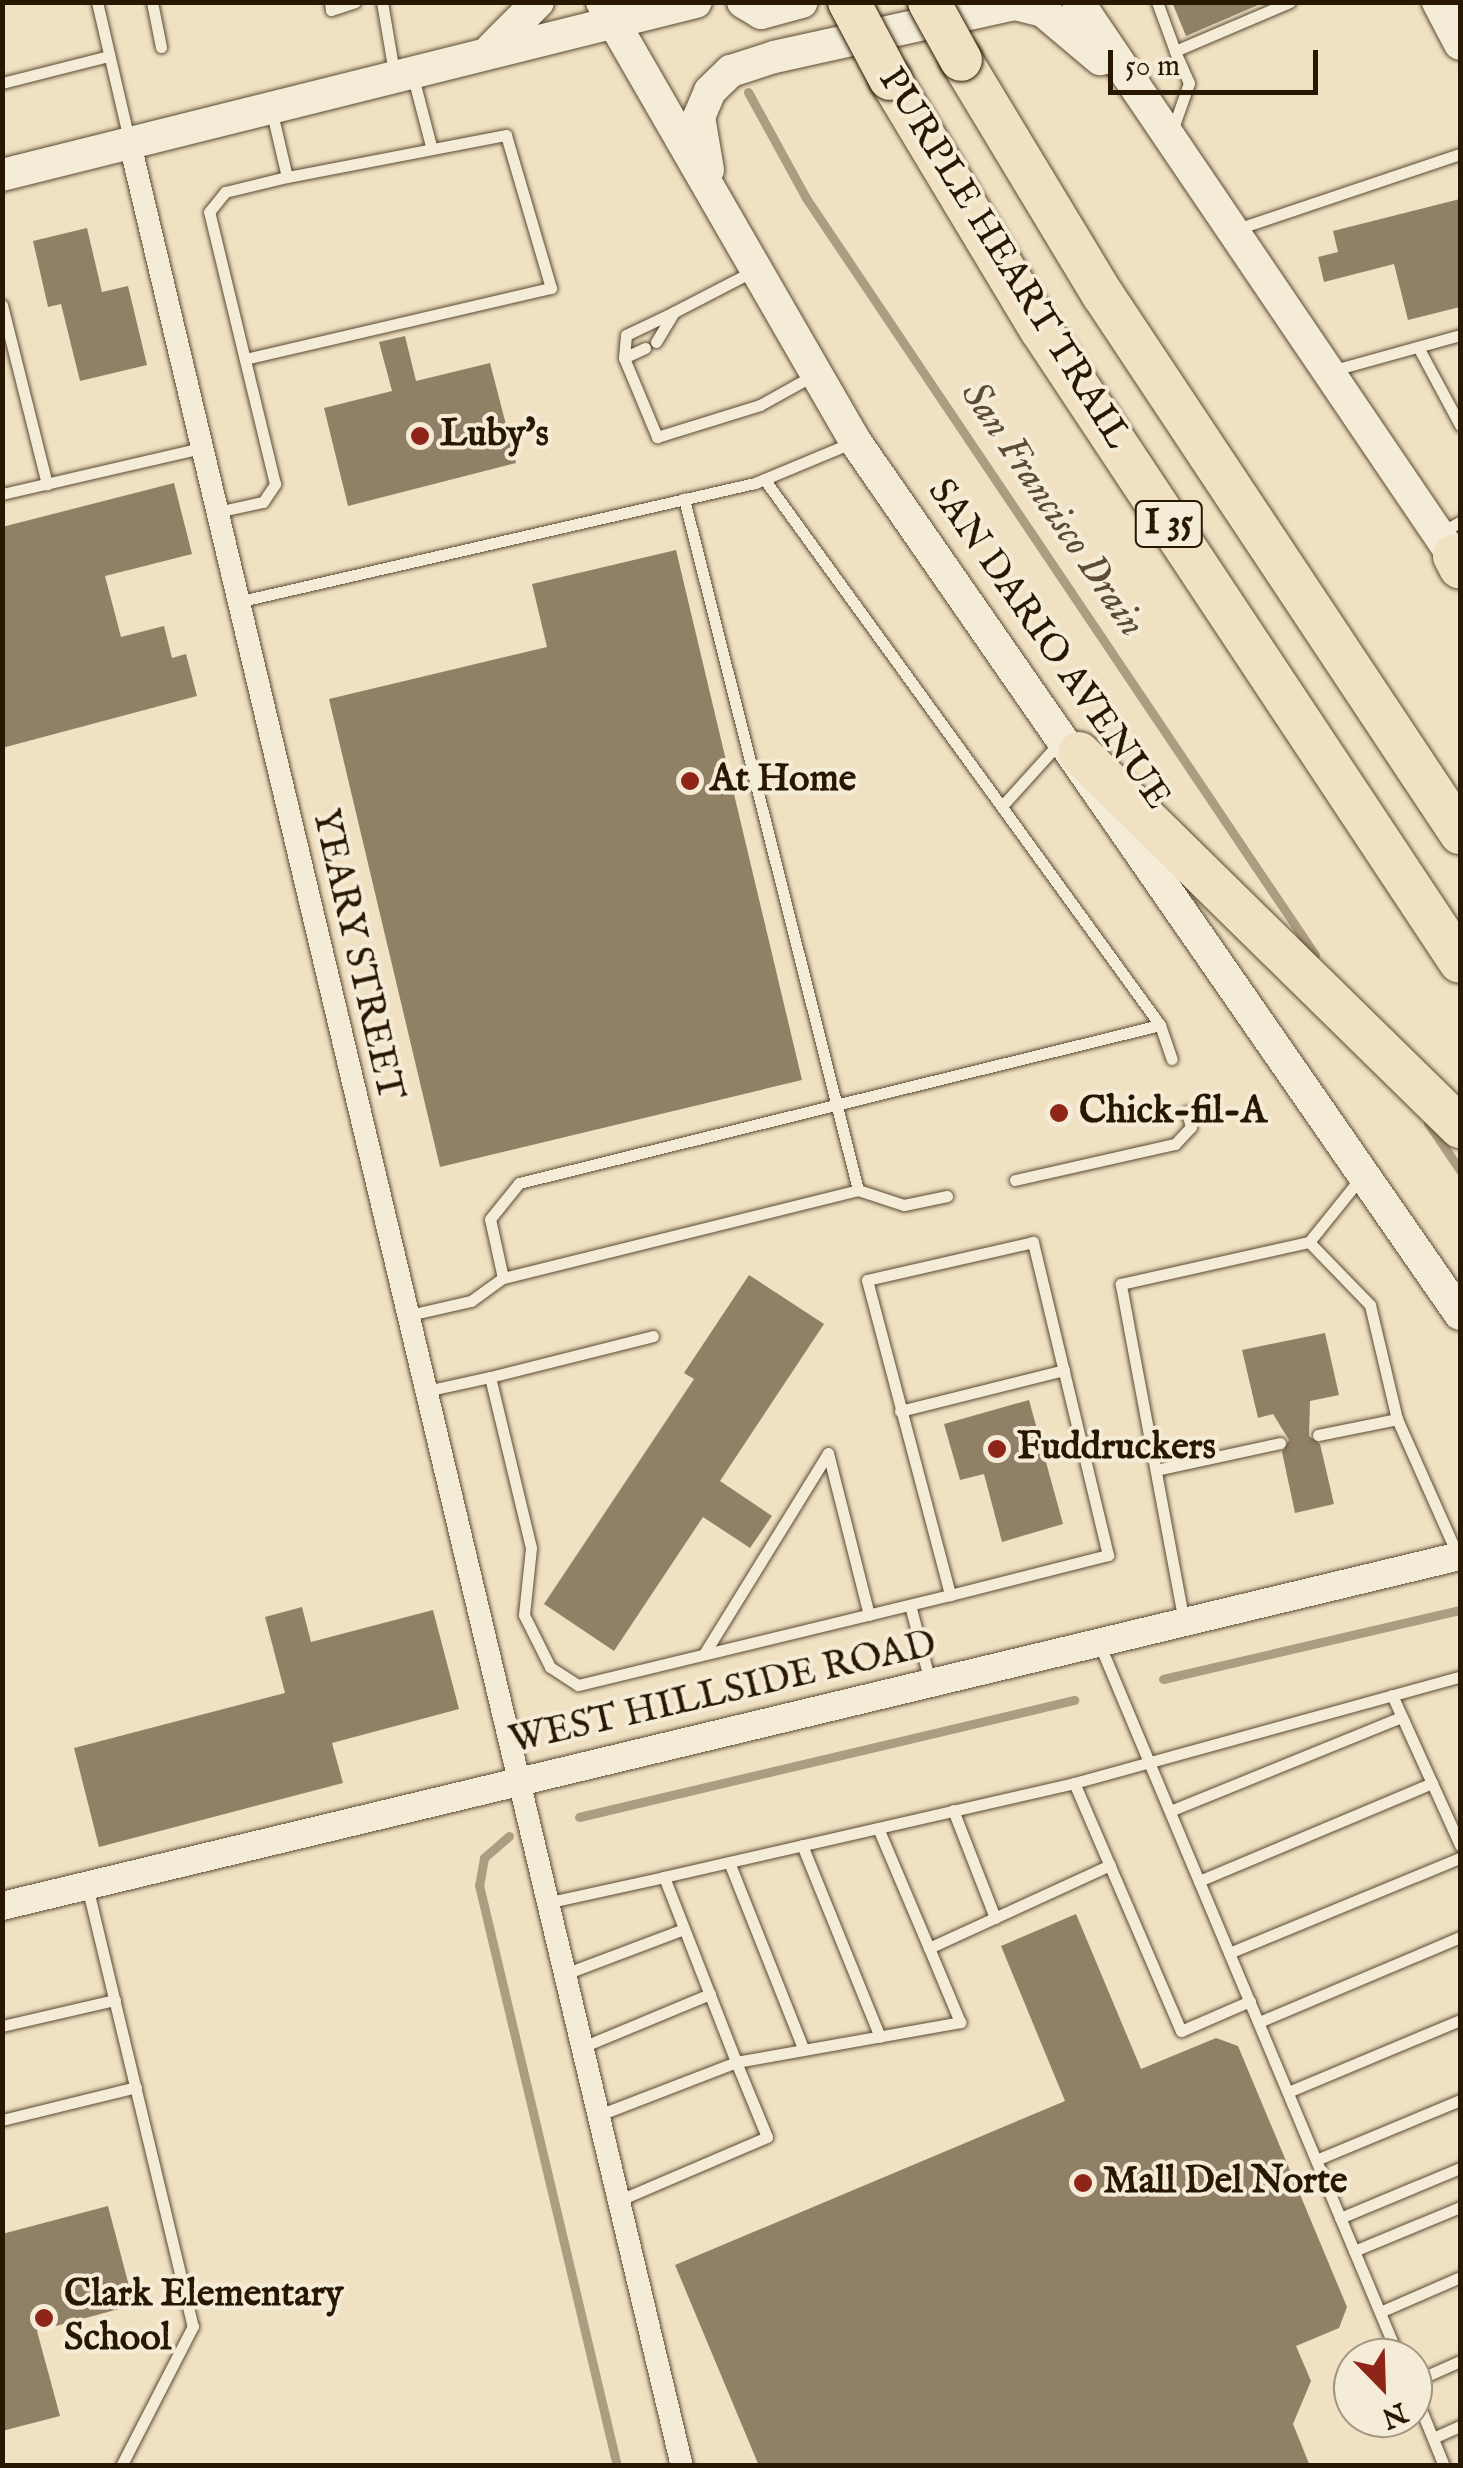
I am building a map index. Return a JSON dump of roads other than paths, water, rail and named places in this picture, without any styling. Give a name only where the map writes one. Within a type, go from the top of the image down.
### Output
[{"type":"highway","name":"PURPLE HEART TRAIL","points":[[849,2],[1040,330],[1460,962]]},
{"type":"highway","name":"PURPLE HEART TRAIL","points":[[929,2],[1103,295],[1460,833]]},
{"type":"highway","points":[[1072,743],[1460,1127]]},
{"type":"main road","points":[[482,55],[538,2]]},
{"type":"main road","points":[[2,175],[482,55],[608,12],[696,2]]},
{"type":"main road","points":[[743,2],[761,13],[802,2]]},
{"type":"main road","points":[[1078,2],[1132,89],[1327,372],[1455,549]]},
{"type":"main road","points":[[1438,2],[1460,44]]},
{"type":"main road","points":[[712,190],[699,117],[710,91],[732,71],[774,57],[1015,4],[1063,25],[1132,89]]},
{"type":"main road","name":"SAN DARIO AVENUE","points":[[608,12],[712,190],[753,272],[854,442],[1072,743],[1460,1314]]},
{"type":"street","name":"YEARY STREET","points":[[130,144],[516,1782],[682,2466]]},
{"type":"street","name":"WEST HILLSIDE ROAD","points":[[2,1906],[1459,1556]]},
{"type":"lane","points":[[97,2],[130,144]]},
{"type":"lane","points":[[152,2],[161,47]]},
{"type":"lane","points":[[330,2],[332,10],[355,2]]},
{"type":"lane","points":[[382,2],[403,75],[431,146]]},
{"type":"lane","points":[[1158,2],[1190,83],[1168,140]]},
{"type":"lane","points":[[1176,51],[1290,2]]},
{"type":"lane","points":[[2,83],[109,56]]},
{"type":"lane","points":[[271,109],[288,177]]},
{"type":"lane","points":[[216,512],[263,502],[275,484],[244,358],[209,212],[225,192],[496,132],[514,143],[551,288],[244,358]]},
{"type":"lane","points":[[1230,231],[1460,154]]},
{"type":"lane","points":[[753,272],[626,335],[624,358],[657,438],[760,405],[814,375]]},
{"type":"lane","points":[[2,306],[47,484]]},
{"type":"lane","points":[[624,358],[650,345],[674,312]]},
{"type":"lane","points":[[1327,372],[1460,335]]},
{"type":"lane","points":[[1418,347],[1460,425]]},
{"type":"lane","points":[[237,602],[764,479],[854,442]]},
{"type":"lane","points":[[2,494],[201,448]]},
{"type":"lane","points":[[764,479],[1160,1025],[1172,1059]]},
{"type":"lane","points":[[684,499],[858,1190]]},
{"type":"lane","points":[[1002,806],[1072,743]]},
{"type":"lane","points":[[502,1278],[490,1219],[518,1183],[1160,1025]]},
{"type":"lane","points":[[1015,1180],[1175,1144],[1191,1126],[1187,1112]]},
{"type":"lane","points":[[1184,1622],[1121,1284],[1310,1242],[1365,1173]]},
{"type":"lane","points":[[406,1316],[472,1301],[502,1278],[858,1190],[904,1205],[947,1196]]},
{"type":"lane","points":[[490,1377],[531,1548],[524,1615],[550,1667],[578,1685],[950,1596],[1108,1555],[1033,1242],[867,1280],[950,1596]]},
{"type":"lane","points":[[1310,1242],[1370,1306],[1397,1418],[1459,1556]]},
{"type":"lane","points":[[424,1392],[654,1336]]},
{"type":"lane","points":[[900,1411],[1064,1370]]},
{"type":"lane","points":[[1318,1434],[1397,1418]]},
{"type":"lane","points":[[1156,1470],[1280,1443]]},
{"type":"lane","points":[[704,1654],[828,1453],[868,1615]]},
{"type":"lane","points":[[910,1605],[930,1682]]},
{"type":"lane","points":[[1099,1642],[1391,2338]]},
{"type":"lane","points":[[545,1903],[1074,1782],[1148,1758],[1460,1677]]},
{"type":"lane","points":[[1392,1695],[1460,1844]]},
{"type":"lane","points":[[1170,1811],[1402,1716]]},
{"type":"lane","points":[[1074,1782],[1181,2031],[1250,2002]]},
{"type":"lane","points":[[1199,1881],[1432,1782]]},
{"type":"lane","points":[[953,1810],[995,1918]]},
{"type":"lane","points":[[596,2116],[736,2062],[960,2022],[878,1828]]},
{"type":"lane","points":[[802,1845],[880,2036]]},
{"type":"lane","points":[[1229,1953],[1460,1858]]},
{"type":"lane","points":[[729,1862],[804,2050]]},
{"type":"lane","points":[[928,1948],[1110,1865]]},
{"type":"lane","points":[[618,2201],[768,2137],[664,1877]]},
{"type":"lane","points":[[87,1886],[193,2326],[121,2466]]},
{"type":"lane","points":[[562,1975],[684,1928]]},
{"type":"lane","points":[[1259,2022],[1460,1937]]},
{"type":"lane","points":[[580,2048],[710,1994]]},
{"type":"lane","points":[[2,2026],[115,2000]]},
{"type":"lane","points":[[1288,2092],[1460,2020]]},
{"type":"lane","points":[[2,2120],[136,2087]]},
{"type":"lane","points":[[1316,2160],[1460,2100]]},
{"type":"lane","points":[[1340,2218],[1460,2168]]},
{"type":"lane","points":[[1354,2251],[1460,2207]]},
{"type":"lane","points":[[1380,2312],[1460,2277]]},
{"type":"lane","points":[[1433,2373],[1460,2361]]},
{"type":"lane","points":[[1444,2466],[1433,2438],[1460,2426]]},
{"type":"waterway","name":"San Francisco Drain","points":[[748,92],[806,198],[1315,955]]},
{"type":"waterway","name":"San Francisco Drain","points":[[1428,1123],[1460,1170]]},
{"type":"waterway","points":[[1163,1679],[1460,1610]]},
{"type":"waterway","points":[[579,1817],[1074,1700]]},
{"type":"waterway","points":[[509,1836],[484,1858],[479,1885],[617,2466]]},
{"type":"place","name":"Luby's","points":[[420,436]]},
{"type":"place","name":"At Home","points":[[690,781]]},
{"type":"place","name":"Chick-fil-A","points":[[1059,1113]]},
{"type":"place","name":"Fuddruckers","points":[[997,1449]]},
{"type":"place","name":"Mall Del Norte","points":[[1083,2183]]},
{"type":"place","name":"Clark Elementary School","points":[[44,2318]]}]
